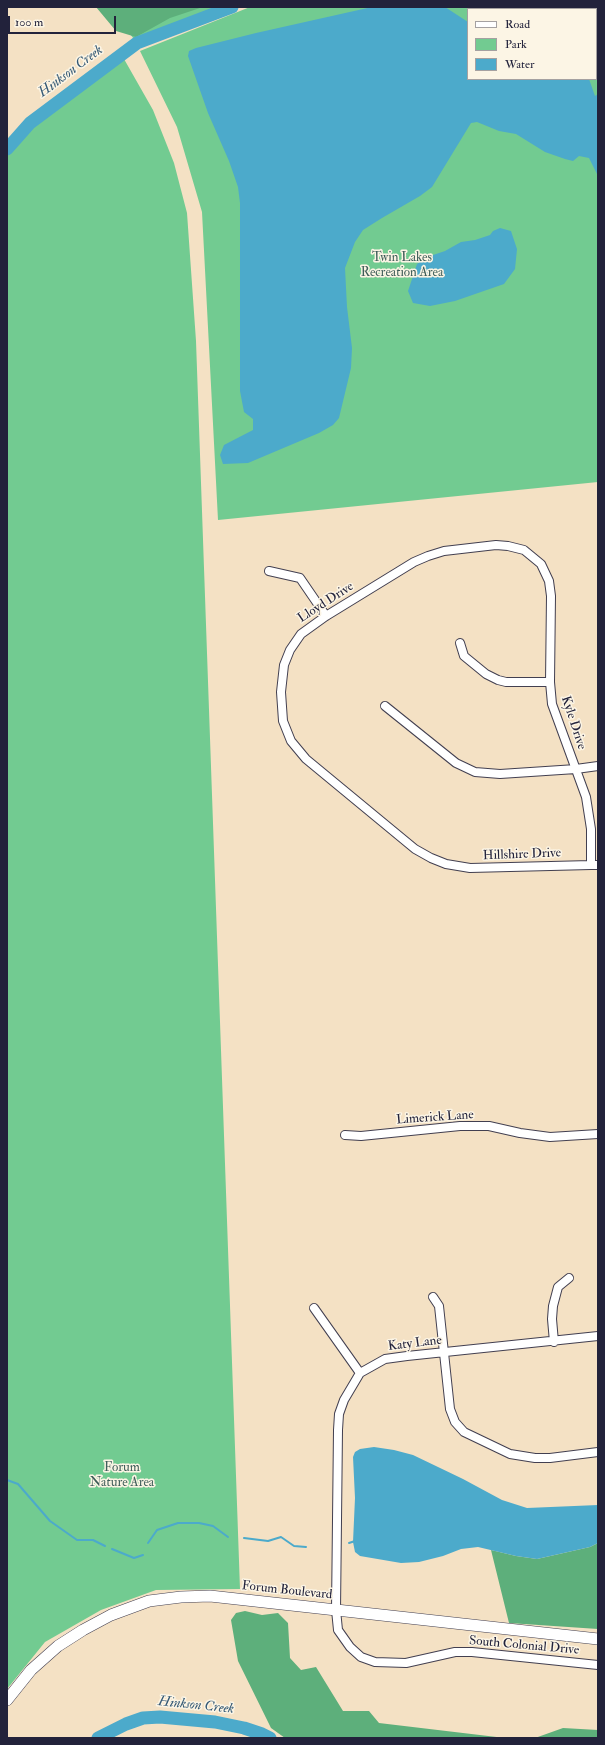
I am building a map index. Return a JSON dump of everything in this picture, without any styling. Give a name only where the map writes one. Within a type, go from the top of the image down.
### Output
[{"type":"street","name":"Lloyd Drive","points":[[446,864],[415,849],[306,759],[291,741],[283,721],[281,692],[284,665],[290,650],[301,634],[326,616],[414,562],[444,551],[496,545],[524,550],[542,564]]},
{"type":"street","name":"Kyle Drive","points":[[542,564],[549,581],[551,596],[550,682],[552,704],[586,797],[589,812],[594,865]]},
{"type":"street","points":[[270,572],[300,578],[326,616]]},
{"type":"street","points":[[460,643],[464,656],[486,674],[498,680],[506,682],[550,682]]},
{"type":"street","points":[[384,706],[456,763],[475,772],[500,774],[576,769],[598,766]]},
{"type":"street","name":"Hillshire Drive","points":[[446,864],[470,868],[594,865]]},
{"type":"street","name":"Limerick Lane","points":[[345,1135],[361,1136],[460,1126],[489,1126],[520,1133],[550,1137],[598,1134]]},
{"type":"street","points":[[554,1342],[552,1319],[553,1306],[558,1287],[569,1278]]},
{"type":"street","points":[[433,1297],[439,1306],[450,1409],[455,1422],[464,1432],[510,1454],[535,1458],[550,1458],[598,1452]]},
{"type":"street","points":[[314,1308],[360,1373],[344,1400],[339,1414],[336,1610]]},
{"type":"street","name":"Katy Lane","points":[[360,1373],[385,1359],[554,1342],[598,1336]]},
{"type":"street","name":"Forum Boulevard","points":[[7,1700],[31,1670],[58,1646],[83,1630],[111,1615],[149,1601],[181,1597],[210,1596],[598,1639]]},
{"type":"street","name":"South Colonial Drive","points":[[336,1610],[338,1630],[350,1647],[361,1657],[375,1662],[406,1663],[455,1652],[472,1652],[598,1665]]},
{"type":"green space","points":[[96,7],[203,7],[170,18],[136,37],[116,31]]},
{"type":"green space","points":[[109,7],[232,7],[137,43]]},
{"type":"green space","name":"Twin Lakes Recreation Area","points":[[250,7],[598,7],[598,482],[218,520],[202,212],[177,127],[140,51]]},
{"type":"green space","name":"Forum Nature Area","points":[[124,59],[153,110],[174,163],[187,213],[196,341],[240,1589],[156,1590],[101,1610],[45,1642],[7,1689],[7,155],[39,116]]},
{"type":"green space","points":[[598,1543],[598,1629],[509,1623],[491,1550],[537,1559],[590,1547]]},
{"type":"green space","points":[[245,1611],[262,1615],[278,1613],[288,1623],[290,1658],[301,1670],[316,1667],[343,1711],[369,1711],[379,1723],[505,1738],[285,1738],[271,1728],[238,1661],[231,1620],[236,1613]]},
{"type":"green space","points":[[563,1728],[598,1730],[598,1738],[535,1738]]},
{"type":"water","points":[[372,7],[445,7],[467,21],[467,80],[589,80],[595,96],[598,94],[598,176],[589,158],[579,156],[573,161],[565,159],[545,152],[516,134],[499,131],[477,122],[471,123],[432,187],[420,196],[363,230],[355,242],[345,268],[347,307],[352,348],[351,368],[339,418],[333,425],[319,433],[248,463],[223,464],[220,455],[224,445],[253,430],[253,419],[244,412],[240,391],[240,203],[238,187],[229,161],[208,113],[188,56],[189,51],[196,48]]},
{"type":"water","points":[[500,228],[511,231],[517,249],[515,269],[504,284],[455,301],[430,306],[413,303],[408,291],[417,264],[427,257],[445,251],[461,242],[475,240],[490,235],[493,231]]},
{"type":"water","points":[[374,1447],[413,1455],[502,1500],[527,1508],[598,1505],[598,1543],[590,1547],[537,1559],[516,1556],[478,1547],[461,1549],[443,1556],[419,1562],[401,1563],[360,1556],[355,1552],[353,1542],[355,1498],[353,1457],[355,1452],[360,1449]]},
{"type":"waterway","name":"Hinkson Creek","points":[[7,149],[30,123],[137,43],[232,7]]},
{"type":"waterway","points":[[7,1480],[18,1484],[50,1521],[77,1540],[93,1540],[105,1546]]},
{"type":"waterway","points":[[148,1543],[157,1530],[178,1523],[199,1523],[213,1526],[228,1537]]},
{"type":"waterway","points":[[244,1538],[268,1541],[281,1537],[294,1546],[306,1547]]},
{"type":"waterway","points":[[349,1543],[355,1541]]},
{"type":"waterway","points":[[112,1549],[134,1558],[143,1555]]},
{"type":"waterway","name":"Hinkson Creek","points":[[98,1738],[126,1724],[143,1718],[160,1717],[215,1722],[244,1728],[270,1738]]}]
